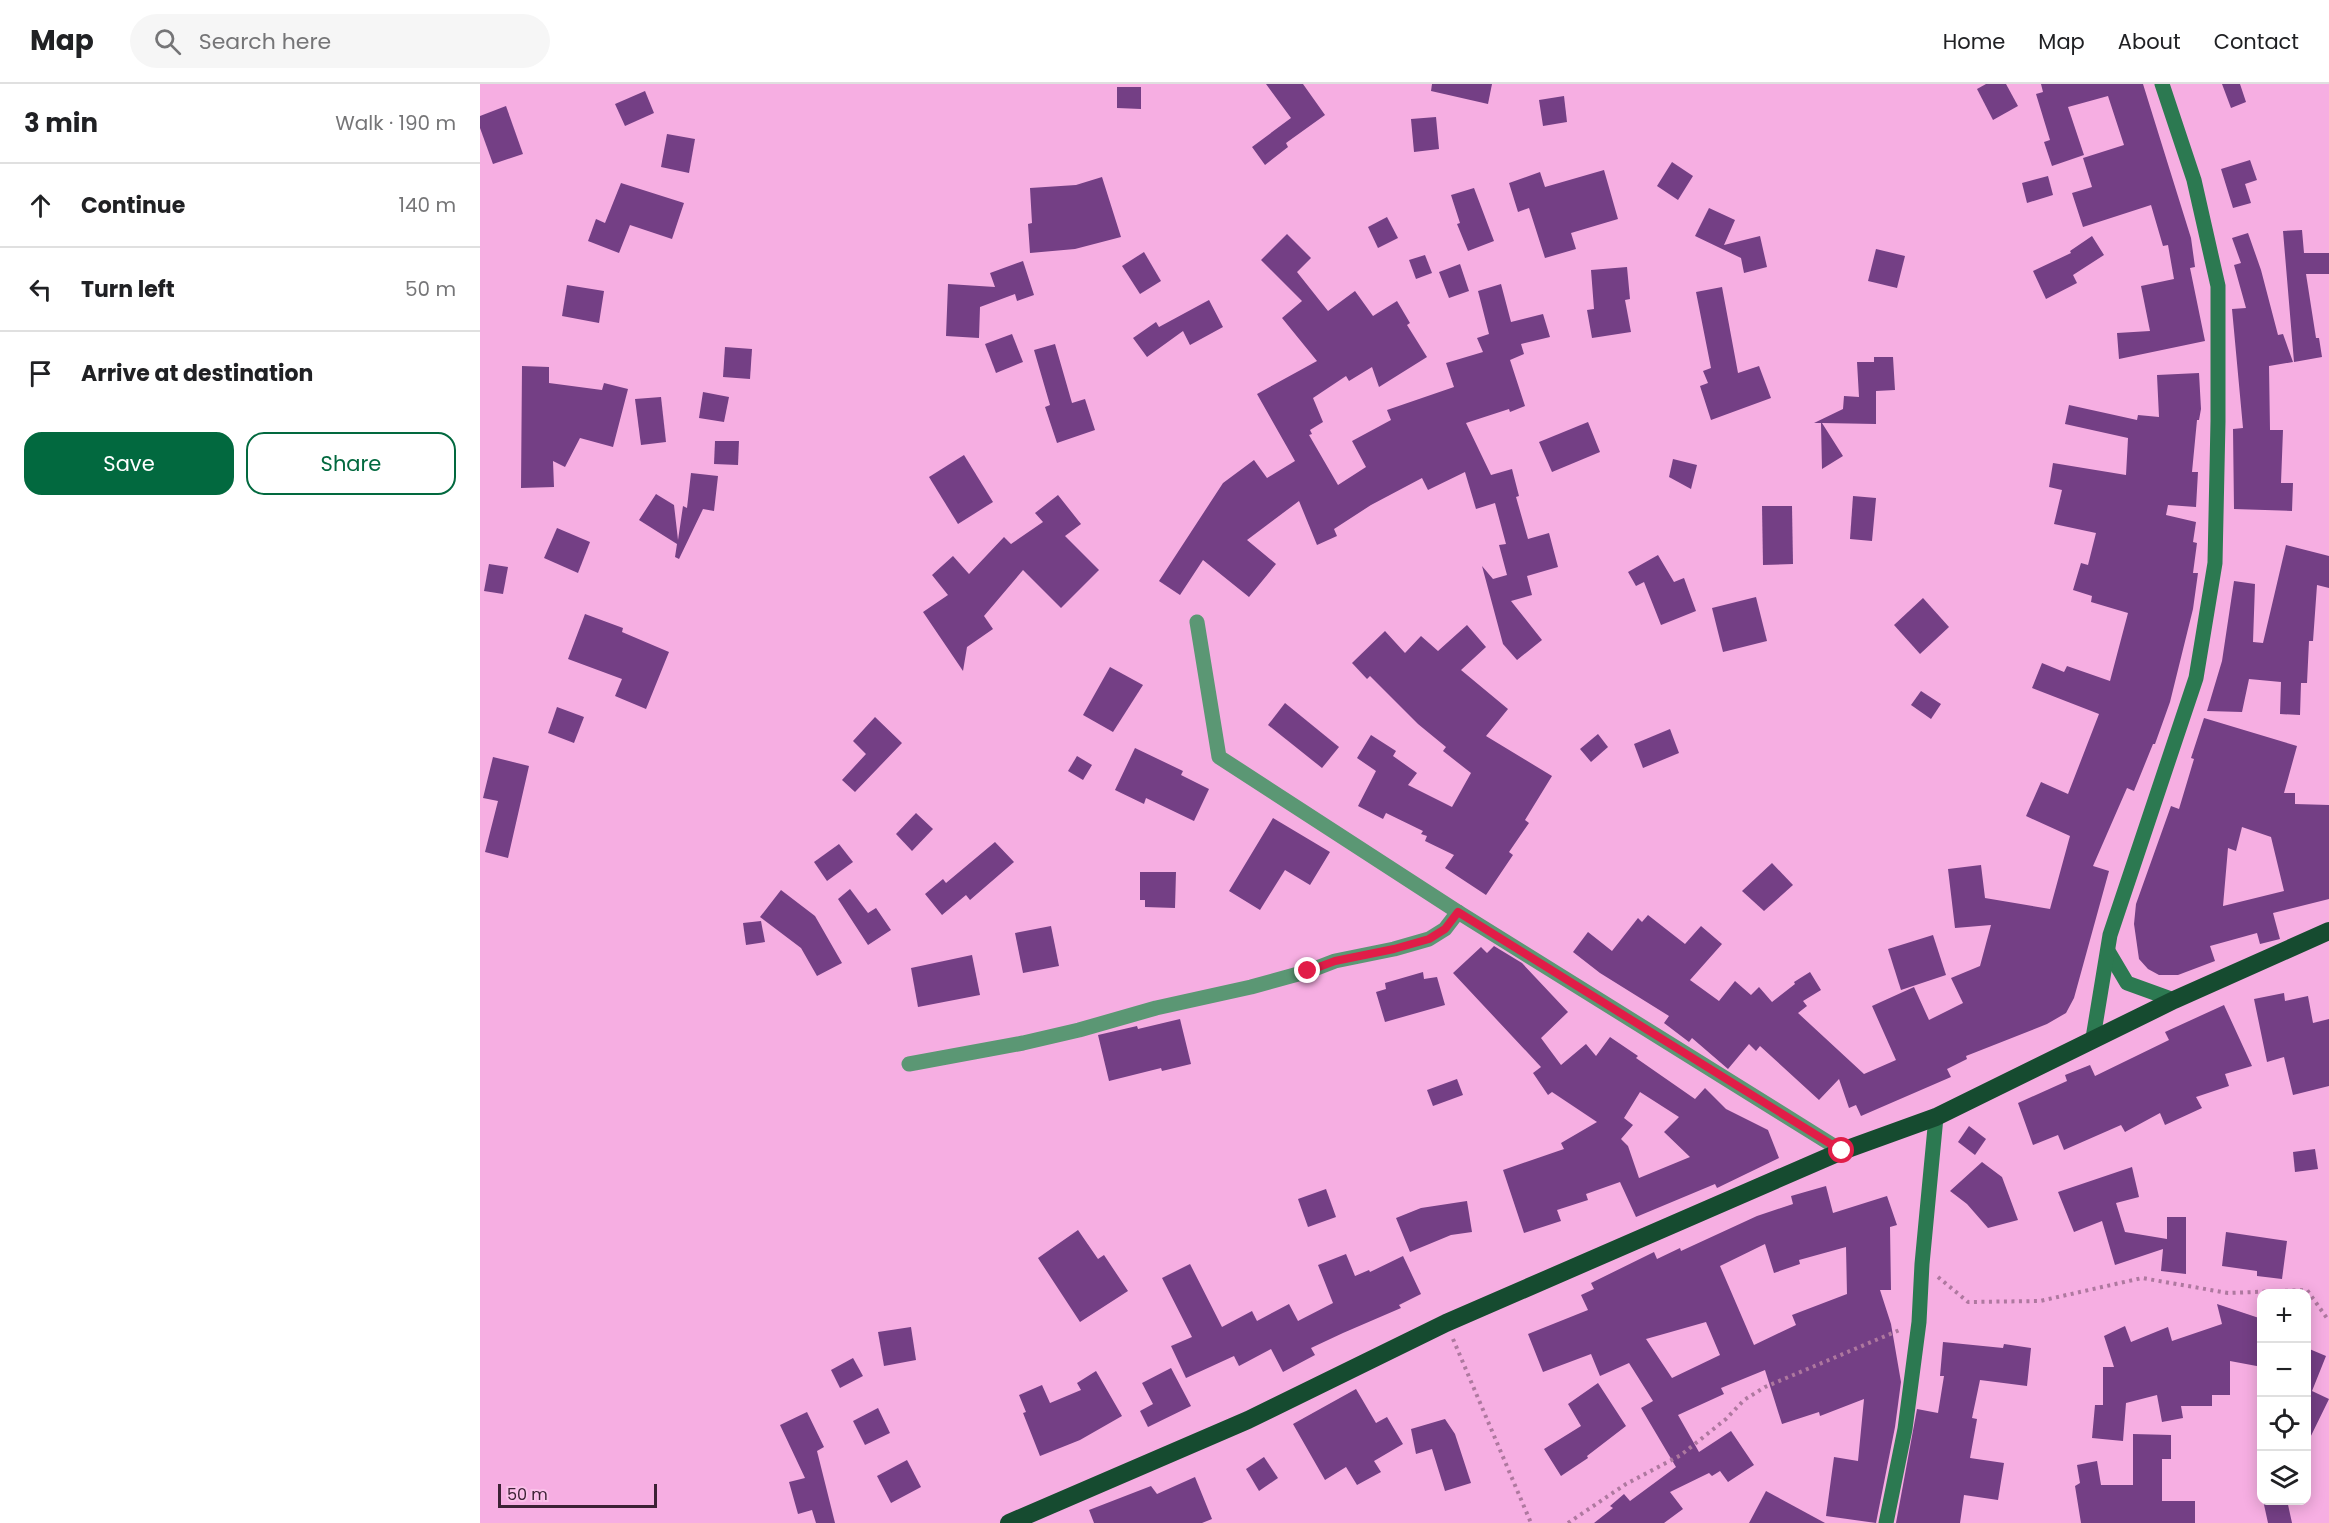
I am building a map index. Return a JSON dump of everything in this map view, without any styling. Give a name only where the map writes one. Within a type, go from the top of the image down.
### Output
[{"type":"highway","points":[[1009,1523],[1248,1420],[1446,1323],[1842,1151],[1936,1117],[2093,1038],[2329,932]]},
{"type":"street","points":[[2093,1038],[2110,935],[2196,678],[2215,563],[2218,286],[2194,180],[2162,84]]},
{"type":"street","points":[[1197,622],[1219,757],[1458,912],[1842,1151]]},
{"type":"street","points":[[909,1064],[1068,1033],[1156,1008],[1251,987],[1335,961],[1394,949],[1429,939],[1445,929],[1458,912]]},
{"type":"street","points":[[2108,951],[2127,983],[2174,1000]]},
{"type":"street","points":[[1886,1523],[1905,1429],[1919,1322],[1922,1264],[1936,1117]]},
{"type":"path","points":[[1922,1264],[1968,1302],[2040,1301],[2142,1278],[2228,1293],[2307,1290],[2329,1321]]},
{"type":"path","points":[[1568,1523],[1626,1484],[1681,1455],[1726,1419],[1744,1400],[1765,1387],[1919,1322]]},
{"type":"path","points":[[1446,1323],[1531,1523]]},
{"type":"building","points":[[1266,84],[1303,84],[1325,115],[1286,143],[1288,147],[1265,165],[1252,147],[1291,118]]},
{"type":"building","points":[[1432,84],[1492,84],[1488,104],[1431,91]]},
{"type":"building","points":[[1986,84],[2006,84],[2018,106],[1993,120],[1977,89]]},
{"type":"building","points":[[2041,84],[2143,84],[2191,238],[2195,267],[2190,268],[2205,341],[2119,359],[2117,333],[2150,331],[2141,286],[2174,279],[2168,245],[2163,246],[2151,205],[2083,227],[2072,193],[2092,187],[2083,158],[2124,145],[2108,96],[2068,107],[2084,155],[2052,166],[2044,142],[2050,140],[2036,94],[2043,92]]},
{"type":"building","points":[[2222,84],[2240,84],[2246,102],[2231,108]]},
{"type":"building","points":[[1117,87],[1141,87],[1141,109],[1117,108]]},
{"type":"building","points":[[645,91],[654,113],[625,126],[615,104]]},
{"type":"building","points":[[1564,96],[1567,122],[1543,126],[1539,100]]},
{"type":"building","points":[[506,106],[523,154],[493,164],[480,128],[480,116]]},
{"type":"building","points":[[1436,117],[1439,149],[1414,152],[1411,119]]},
{"type":"building","points":[[667,134],[695,139],[689,173],[661,167]]},
{"type":"building","points":[[2250,160],[2257,180],[2245,184],[2251,203],[2233,208],[2221,169]]},
{"type":"building","points":[[1672,162],[1693,176],[1678,200],[1657,186]]},
{"type":"building","points":[[1604,170],[1618,219],[1571,233],[1576,249],[1545,258],[1529,208],[1518,212],[1509,183],[1540,172],[1545,187]]},
{"type":"building","points":[[2048,176],[2053,195],[2027,203],[2022,183]]},
{"type":"building","points":[[1102,177],[1121,237],[1075,249],[1030,253],[1028,224],[1032,223],[1030,188],[1076,185]]},
{"type":"building","points":[[621,183],[684,203],[672,239],[630,225],[619,253],[588,241],[596,219],[605,223]]},
{"type":"building","points":[[1474,188],[1494,241],[1468,251],[1457,224],[1460,223],[1451,195]]},
{"type":"building","points":[[1709,208],[1735,220],[1724,245],[1760,236],[1767,267],[1744,273],[1741,258],[1695,236]]},
{"type":"building","points":[[1387,217],[1398,238],[1378,248],[1368,227]]},
{"type":"building","points":[[2302,230],[2304,253],[2329,253],[2329,274],[2306,274],[2316,338],[2319,338],[2322,357],[2294,362],[2283,231]]},
{"type":"building","points":[[2248,233],[2261,270],[2278,335],[2283,334],[2293,362],[2269,366],[2270,430],[2283,430],[2281,483],[2293,483],[2292,511],[2234,509],[2233,429],[2243,428],[2232,309],[2246,308],[2234,265],[2241,263],[2232,238]]},
{"type":"building","points":[[1287,234],[1311,258],[1297,272],[1328,311],[1355,291],[1373,316],[1397,301],[1410,323],[1407,325],[1427,357],[1379,387],[1372,367],[1349,381],[1346,376],[1313,398],[1323,422],[1310,430],[1312,434],[1309,435],[1338,485],[1366,467],[1352,441],[1391,420],[1387,410],[1454,387],[1446,363],[1483,352],[1477,338],[1489,334],[1478,291],[1501,284],[1511,322],[1543,314],[1550,337],[1521,344],[1524,354],[1510,360],[1525,406],[1466,423],[1491,475],[1512,469],[1519,496],[1516,497],[1528,539],[1549,533],[1558,567],[1527,576],[1532,595],[1511,601],[1542,640],[1517,660],[1503,644],[1482,566],[1493,579],[1507,575],[1499,545],[1506,544],[1495,503],[1476,509],[1465,472],[1428,490],[1422,478],[1371,505],[1334,529],[1337,536],[1317,545],[1299,501],[1247,540],[1276,564],[1249,597],[1203,560],[1180,595],[1159,581],[1223,483],[1254,460],[1267,478],[1295,461],[1257,394],[1317,361],[1282,318],[1302,301],[1261,260]]},
{"type":"building","points":[[2092,236],[2104,255],[2073,275],[2077,283],[2046,299],[2033,271],[2071,253],[2070,251]]},
{"type":"building","points":[[1876,249],[1905,256],[1897,288],[1868,281]]},
{"type":"building","points":[[1144,252],[1161,281],[1140,294],[1122,266]]},
{"type":"building","points":[[1425,255],[1432,273],[1416,279],[1409,260]]},
{"type":"building","points":[[1023,261],[1034,295],[1017,301],[1015,294],[980,307],[979,338],[946,336],[948,284],[995,287],[990,273]]},
{"type":"building","points":[[1460,264],[1469,291],[1449,298],[1439,272]]},
{"type":"building","points":[[1627,267],[1630,299],[1625,300],[1631,332],[1592,338],[1587,310],[1594,309],[1591,270]]},
{"type":"building","points":[[567,285],[604,291],[599,323],[562,316]]},
{"type":"building","points":[[1722,287],[1738,373],[1759,366],[1771,398],[1711,420],[1700,386],[1708,383],[1703,371],[1711,368],[1696,292]]},
{"type":"building","points":[[1209,300],[1223,327],[1190,345],[1183,331],[1147,357],[1133,338],[1156,322],[1159,327]]},
{"type":"building","points":[[1012,334],[1023,362],[996,373],[985,344]]},
{"type":"building","points":[[1055,344],[1072,403],[1085,399],[1095,430],[1057,443],[1045,407],[1050,405],[1034,350]]},
{"type":"building","points":[[725,347],[752,349],[750,379],[723,377]]},
{"type":"building","points":[[1874,357],[1893,357],[1895,390],[1876,391],[1876,424],[1822,423],[1843,456],[1822,469],[1821,423],[1814,423],[1843,409],[1844,396],[1859,397],[1857,362],[1874,362]]},
{"type":"building","points":[[522,366],[549,367],[549,383],[602,390],[604,383],[628,389],[613,447],[580,438],[565,467],[553,461],[554,487],[521,488]]},
{"type":"building","points":[[2199,373],[2201,409],[2199,420],[2197,420],[2192,472],[2198,472],[2196,507],[2168,505],[2166,515],[2196,522],[2193,542],[2197,543],[2193,573],[2198,573],[2193,609],[2170,702],[2155,744],[2153,744],[2134,791],[2127,788],[2093,866],[2109,871],[2074,998],[2066,1013],[2047,1024],[1966,1056],[1967,1059],[1947,1069],[1951,1077],[1861,1116],[1856,1105],[1849,1108],[1839,1079],[1819,1100],[1760,1046],[1756,1051],[1749,1044],[1728,1069],[1692,1038],[1689,1042],[1664,1023],[1669,1016],[1600,973],[1573,952],[1588,932],[1612,951],[1638,918],[1642,922],[1648,915],[1685,944],[1701,926],[1722,944],[1690,980],[1719,1001],[1735,981],[1751,995],[1759,987],[1772,1002],[1795,984],[1794,982],[1810,972],[1821,990],[1803,1001],[1807,1006],[1798,1013],[1864,1074],[1896,1060],[1872,1006],[1914,987],[1929,1020],[1963,1003],[1951,978],[1980,966],[1991,925],[1955,928],[1948,869],[1981,865],[1985,898],[2050,909],[2070,836],[2026,816],[2041,782],[2068,794],[2099,714],[2032,688],[2042,663],[2064,672],[2067,666],[2110,681],[2128,613],[2091,602],[2092,596],[2073,590],[2081,563],[2088,565],[2096,533],[2054,524],[2062,490],[2049,487],[2053,463],[2126,475],[2128,438],[2065,424],[2069,405],[2137,420],[2138,415],[2159,417],[2157,375]]},
{"type":"building","points":[[703,392],[729,397],[724,422],[699,418]]},
{"type":"building","points":[[661,397],[666,442],[641,445],[635,399]]},
{"type":"building","points":[[1588,422],[1600,452],[1552,472],[1539,442]]},
{"type":"building","points":[[715,441],[739,441],[738,465],[714,464]]},
{"type":"building","points":[[964,455],[993,502],[958,524],[929,477]]},
{"type":"building","points":[[1673,459],[1697,465],[1691,489],[1669,477]]},
{"type":"building","points":[[691,473],[718,476],[714,511],[703,509],[679,559],[675,557],[677,544],[639,520],[656,494],[674,505],[678,540],[683,506],[687,508]]},
{"type":"building","points":[[1058,495],[1081,524],[1065,536],[1099,570],[1061,608],[1023,570],[984,616],[993,629],[967,647],[963,671],[923,612],[948,595],[932,575],[953,556],[969,574],[1004,537],[1011,544],[1043,522],[1035,513]]},
{"type":"building","points":[[1853,496],[1876,498],[1872,541],[1850,539]]},
{"type":"building","points":[[1762,506],[1792,506],[1793,564],[1763,565]]},
{"type":"building","points":[[557,528],[590,542],[578,573],[544,558]]},
{"type":"building","points":[[2286,545],[2329,556],[2329,588],[2317,585],[2313,641],[2309,641],[2307,683],[2301,683],[2300,715],[2280,714],[2281,682],[2249,679],[2242,712],[2207,711],[2222,661],[2234,581],[2255,584],[2253,642],[2263,643]]},
{"type":"building","points":[[1658,555],[1674,582],[1684,578],[1696,611],[1661,625],[1644,582],[1636,586],[1628,572]]},
{"type":"building","points":[[489,564],[508,567],[503,594],[484,591]]},
{"type":"building","points":[[1756,597],[1767,641],[1723,652],[1712,608]]},
{"type":"building","points":[[1923,598],[1949,627],[1920,654],[1894,625]]},
{"type":"building","points":[[585,614],[623,628],[622,632],[669,652],[646,709],[615,696],[622,679],[568,659]]},
{"type":"building","points":[[1467,625],[1486,647],[1461,670],[1508,709],[1486,736],[1552,776],[1525,820],[1529,823],[1509,852],[1513,855],[1486,895],[1445,868],[1454,855],[1425,841],[1427,836],[1421,834],[1423,831],[1386,813],[1383,819],[1358,806],[1376,771],[1357,758],[1371,735],[1396,751],[1393,756],[1417,773],[1408,785],[1452,807],[1471,773],[1443,751],[1446,747],[1418,724],[1370,676],[1367,679],[1352,663],[1385,631],[1405,653],[1421,636],[1438,651]]},
{"type":"building","points":[[1110,667],[1143,685],[1113,732],[1083,715]]},
{"type":"building","points":[[1921,691],[1941,704],[1931,719],[1911,705]]},
{"type":"building","points":[[1285,703],[1339,747],[1322,768],[1268,725]]},
{"type":"building","points":[[557,707],[584,717],[574,743],[548,733]]},
{"type":"building","points":[[875,717],[902,743],[855,792],[842,780],[866,754],[853,741]]},
{"type":"building","points":[[2204,718],[2297,746],[2284,793],[2295,793],[2295,804],[2329,805],[2329,899],[2273,913],[2280,939],[2260,944],[2257,933],[2210,946],[2215,961],[2178,975],[2159,975],[2148,969],[2139,959],[2134,924],[2136,904],[2171,806],[2179,809],[2194,759],[2191,758]],"holes":[[[2242,827],[2271,837],[2284,891],[2223,906],[2228,848],[2236,851]]]},
{"type":"building","points":[[1670,729],[1679,753],[1643,768],[1634,744]]},
{"type":"building","points":[[1598,734],[1608,747],[1591,762],[1580,749]]},
{"type":"building","points":[[1135,748],[1183,771],[1181,775],[1209,789],[1194,821],[1146,798],[1144,804],[1115,790]]},
{"type":"building","points":[[1077,756],[1092,765],[1083,780],[1068,771]]},
{"type":"building","points":[[493,757],[529,766],[508,858],[485,852],[498,801],[483,798]]},
{"type":"building","points":[[916,813],[933,829],[912,851],[896,834]]},
{"type":"building","points":[[1273,818],[1330,852],[1310,885],[1285,870],[1260,910],[1229,891]]},
{"type":"building","points":[[995,842],[1014,862],[970,900],[966,895],[942,915],[925,894],[943,879],[946,883]]},
{"type":"building","points":[[839,844],[853,862],[827,881],[814,862]]},
{"type":"building","points":[[1772,863],[1793,885],[1764,911],[1742,891]]},
{"type":"building","points":[[1140,872],[1176,872],[1175,908],[1145,907],[1145,900],[1140,900]]},
{"type":"building","points":[[850,889],[868,913],[876,908],[891,930],[868,945],[838,899]]},
{"type":"building","points":[[781,890],[815,916],[842,963],[817,976],[801,948],[760,917]]},
{"type":"building","points":[[761,921],[765,942],[746,945],[743,923]]},
{"type":"building","points":[[1051,926],[1059,966],[1023,973],[1015,933]]},
{"type":"building","points":[[1933,935],[1946,975],[1901,990],[1888,949]]},
{"type":"building","points":[[1494,946],[1522,963],[1568,1012],[1541,1038],[1561,1065],[1586,1044],[1596,1056],[1610,1037],[1695,1099],[1705,1088],[1726,1109],[1768,1130],[1779,1158],[1717,1188],[1715,1184],[1636,1217],[1620,1182],[1586,1194],[1588,1200],[1557,1210],[1561,1221],[1524,1233],[1503,1170],[1564,1149],[1561,1143],[1597,1122],[1552,1092],[1548,1095],[1533,1073],[1541,1067],[1453,973],[1481,947],[1487,953]],"holes":[[[1640,1092],[1679,1117],[1664,1132],[1690,1157],[1639,1178],[1628,1146],[1621,1139],[1633,1125],[1624,1118]]]},
{"type":"building","points":[[972,955],[980,995],[918,1007],[911,968]]},
{"type":"building","points":[[1423,972],[1424,979],[1437,977],[1445,1005],[1385,1022],[1376,992],[1386,989],[1385,983]]},
{"type":"building","points":[[2284,993],[2285,1001],[2308,996],[2313,1023],[2329,1019],[2329,1086],[2293,1095],[2284,1057],[2267,1062],[2254,999]]},
{"type":"building","points":[[2224,1005],[2252,1066],[2225,1074],[2229,1086],[2196,1097],[2202,1108],[2165,1125],[2160,1113],[2125,1132],[2121,1125],[2064,1150],[2058,1135],[2033,1145],[2018,1103],[2067,1081],[2065,1075],[2090,1065],[2095,1076],[2169,1040],[2165,1032]]},
{"type":"building","points":[[1180,1019],[1191,1064],[1162,1071],[1161,1068],[1109,1081],[1098,1035]]},
{"type":"building","points":[[1457,1079],[1463,1095],[1433,1106],[1427,1090]]},
{"type":"building","points":[[1969,1126],[1986,1139],[1975,1155],[1958,1142]]},
{"type":"building","points":[[2315,1149],[2318,1169],[2295,1172],[2293,1152]]},
{"type":"building","points":[[1982,1162],[2002,1177],[2018,1220],[1988,1228],[1967,1204],[1950,1191]]},
{"type":"building","points":[[2132,1167],[2139,1197],[2116,1203],[2125,1232],[2167,1239],[2167,1217],[2186,1217],[2186,1274],[2161,1271],[2163,1249],[2115,1265],[2102,1221],[2074,1232],[2058,1192]]},
{"type":"building","points":[[1826,1186],[1833,1213],[1887,1196],[1897,1225],[1890,1227],[1891,1290],[1880,1290],[1891,1324],[1901,1382],[1895,1427],[1876,1523],[1826,1516],[1834,1457],[1858,1461],[1864,1399],[1820,1416],[1819,1412],[1782,1424],[1765,1370],[1721,1388],[1724,1394],[1678,1415],[1699,1452],[1731,1431],[1754,1465],[1728,1482],[1720,1471],[1712,1476],[1709,1473],[1670,1492],[1683,1509],[1664,1523],[1594,1523],[1613,1508],[1610,1506],[1624,1494],[1630,1501],[1676,1467],[1641,1408],[1653,1401],[1629,1363],[1600,1376],[1591,1354],[1543,1372],[1528,1334],[1588,1310],[1581,1295],[1594,1289],[1591,1283],[1654,1252],[1657,1259],[1680,1248],[1681,1251],[1757,1216],[1793,1204],[1791,1196]],"holes":[[[1765,1244],[1774,1273],[1800,1264],[1799,1260],[1846,1247],[1847,1294],[1792,1315],[1796,1325],[1754,1345],[1720,1266]],[[1706,1322],[1720,1355],[1672,1378],[1646,1339]]]},
{"type":"building","points":[[1326,1189],[1336,1217],[1308,1227],[1298,1199]]},
{"type":"building","points":[[1467,1201],[1472,1232],[1451,1235],[1410,1252],[1396,1218],[1421,1208]]},
{"type":"building","points":[[1078,1230],[1098,1259],[1104,1255],[1128,1291],[1080,1322],[1038,1258]]},
{"type":"building","points":[[2226,1232],[2287,1241],[2282,1279],[2257,1276],[2257,1271],[2222,1266]]},
{"type":"building","points":[[1346,1254],[1355,1276],[1369,1270],[1370,1272],[1403,1256],[1421,1294],[1399,1305],[1401,1308],[1311,1348],[1315,1355],[1283,1372],[1271,1349],[1239,1366],[1234,1356],[1186,1378],[1171,1346],[1192,1337],[1162,1278],[1190,1264],[1222,1327],[1252,1311],[1257,1321],[1289,1304],[1298,1321],[1333,1303],[1318,1265]]},
{"type":"building","points":[[2217,1304],[2257,1317],[2257,1366],[2230,1361],[2230,1395],[2212,1395],[2212,1406],[2181,1406],[2183,1418],[2162,1422],[2157,1395],[2126,1403],[2123,1441],[2092,1438],[2095,1405],[2103,1405],[2103,1367],[2114,1367],[2104,1336],[2125,1326],[2131,1342],[2168,1327],[2172,1341],[2222,1324]]},
{"type":"building","points":[[911,1327],[916,1360],[884,1366],[878,1332]]},
{"type":"building","points":[[1943,1342],[2003,1348],[2004,1344],[2031,1348],[2027,1386],[1980,1380],[1972,1418],[1977,1419],[1970,1458],[2004,1463],[1998,1500],[1964,1495],[1960,1523],[1896,1523],[1917,1409],[1938,1413],[1944,1376],[1940,1376]]},
{"type":"building","points":[[2311,1350],[2326,1356],[2312,1391],[2329,1399],[2311,1436]]},
{"type":"building","points":[[853,1358],[863,1376],[840,1388],[831,1370]]},
{"type":"building","points":[[1171,1368],[1191,1406],[1148,1427],[1140,1411],[1153,1404],[1142,1383]]},
{"type":"building","points":[[1096,1371],[1122,1416],[1080,1440],[1040,1456],[1023,1413],[1026,1412],[1019,1395],[1042,1385],[1050,1403],[1081,1390],[1077,1383]]},
{"type":"building","points":[[1598,1383],[1626,1426],[1587,1456],[1588,1458],[1561,1476],[1544,1449],[1581,1426],[1568,1404]]},
{"type":"building","points":[[1356,1389],[1376,1423],[1387,1417],[1403,1444],[1374,1461],[1381,1472],[1357,1485],[1346,1467],[1325,1480],[1293,1424]]},
{"type":"building","points":[[878,1408],[890,1433],[865,1445],[853,1421]]},
{"type":"building","points":[[807,1412],[824,1447],[817,1451],[835,1523],[816,1523],[812,1510],[798,1514],[789,1482],[805,1478],[780,1425]]},
{"type":"building","points":[[1445,1419],[1455,1434],[1471,1483],[1445,1491],[1432,1449],[1416,1454],[1411,1429]]},
{"type":"building","points":[[2133,1434],[2171,1435],[2171,1459],[2162,1459],[2162,1501],[2195,1501],[2195,1523],[2081,1523],[2075,1486],[2080,1483],[2077,1465],[2097,1461],[2101,1485],[2133,1485]]},
{"type":"building","points":[[1264,1457],[1278,1478],[1259,1491],[1246,1469]]},
{"type":"building","points":[[907,1460],[921,1487],[891,1503],[877,1476]]},
{"type":"building","points":[[1195,1477],[1212,1519],[1202,1523],[1094,1523],[1089,1510],[1151,1486],[1157,1494]]},
{"type":"building","points":[[1766,1491],[1825,1523],[1749,1523]]},
{"type":"building","points":[[2264,1505],[2288,1505],[2292,1523],[2268,1523]]},
{"type":"route","points":[[1308,971],[1335,961],[1429,939],[1445,929],[1458,912],[1842,1151]]}]
